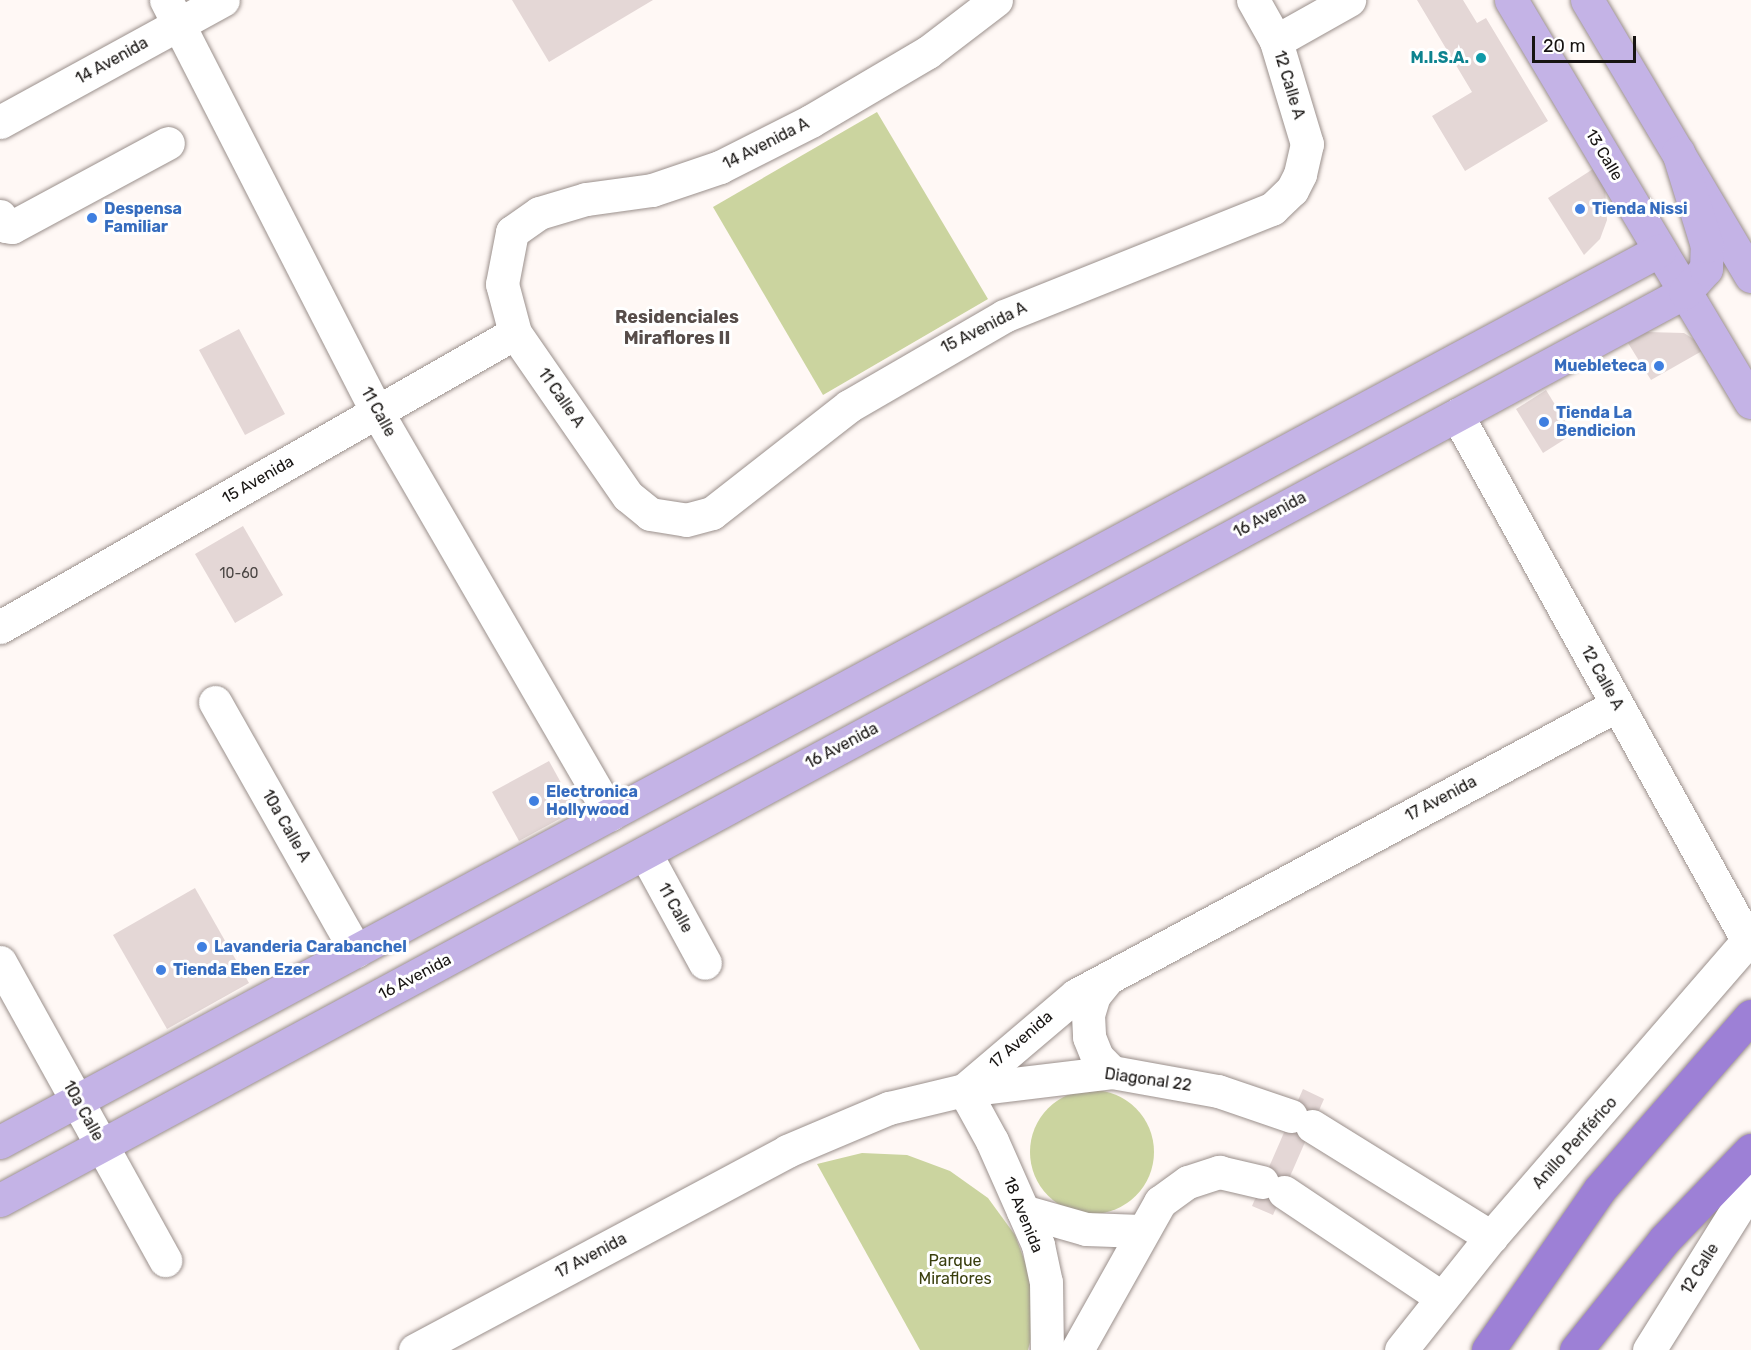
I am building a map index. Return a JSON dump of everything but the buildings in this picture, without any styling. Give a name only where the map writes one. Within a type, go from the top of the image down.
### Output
[{"type":"highway","points":[[1488,1350],[1599,1190],[1751,1016]]},
{"type":"highway","points":[[1576,1350],[1664,1240],[1751,1150]]},
{"type":"main road","name":"13 Calle","points":[[1511,0],[1751,402]]},
{"type":"main road","points":[[1587,0],[1751,276]]},
{"type":"main road","name":"16 Avenida","points":[[0,1200],[1685,292],[1706,269],[1707,246],[1678,152]]},
{"type":"main road","points":[[0,1142],[1660,250]]},
{"type":"street","name":"14 Avenida","points":[[0,122],[172,12],[223,0]]},
{"type":"street","name":"14 Avenida A","points":[[512,232],[539,213],[586,199],[652,190],[720,167],[811,121],[928,52],[996,0]]},
{"type":"street","name":"12 Calle A","points":[[1253,0],[1276,41],[1307,144],[1300,174]]},
{"type":"street","points":[[1276,41],[1349,0]]},
{"type":"street","name":"11 Calle","points":[[172,12],[377,412],[610,814]]},
{"type":"street","points":[[0,216],[6,226],[12,227],[168,143]]},
{"type":"street","name":"15 Avenida A","points":[[686,520],[724,507],[849,406],[924,360],[1055,293],[1256,218],[1292,190],[1300,174]]},
{"type":"street","name":"11 Calle A","points":[[512,232],[502,284],[515,333],[628,496],[650,514],[686,520]]},
{"type":"street","name":"15 Avenida","points":[[0,627],[515,333]]},
{"type":"street","name":"12 Calle A","points":[[1457,415],[1749,939]]},
{"type":"street","name":"10a Calle A","points":[[215,702],[356,951]]},
{"type":"street","name":"17 Avenida","points":[[415,1350],[787,1151],[890,1108],[964,1090],[1039,1023],[1076,995],[1617,705]]},
{"type":"street","name":"11 Calle","points":[[645,853],[705,963]]},
{"type":"street","name":"Anillo Periférico","points":[[1401,1350],[1491,1237],[1749,939]]},
{"type":"street","name":"10a Calle","points":[[0,963],[165,1260]]},
{"type":"street","points":[[1108,978],[1094,995],[1088,1015],[1089,1036],[1097,1057],[1112,1072]]},
{"type":"street","name":"Diagonal 22","points":[[964,1090],[1112,1072],[1218,1091],[1302,1121],[1491,1237]]},
{"type":"street","name":"18 Avenida","points":[[964,1090],[1038,1245],[1046,1282],[1047,1350]]},
{"type":"street","points":[[1077,1350],[1141,1231],[1160,1202],[1188,1182],[1219,1173],[1273,1187],[1441,1297]]},
{"type":"street","name":"12 Calle","points":[[1649,1350],[1751,1187]]},
{"type":"street","points":[[1023,1211],[1086,1229],[1141,1231]]},
{"type":"green space","points":[[877,112],[988,299],[823,395],[713,207]]},
{"type":"green space","points":[[1092,1090],[1116,1095],[1136,1108],[1149,1128],[1154,1152],[1149,1176],[1136,1196],[1116,1209],[1092,1214],[1068,1209],[1048,1196],[1035,1176],[1030,1152],[1035,1128],[1048,1108],[1068,1095]]},
{"type":"green space","name":"Parque Miraflores","points":[[862,1153],[907,1155],[950,1171],[988,1198],[1015,1235],[1031,1278],[1035,1323],[1028,1350],[920,1350],[817,1164]]},
{"type":"place","name":"M.I.S.A.","points":[[1481,58]]},
{"type":"place","name":"Tienda Nissi","points":[[1580,209]]},
{"type":"place","name":"Despensa Familiar","points":[[92,218]]},
{"type":"place","name":"Muebleteca","points":[[1659,366]]},
{"type":"place","name":"Tienda La Bendicion","points":[[1544,422]]},
{"type":"place","name":"Electronica Hollywood","points":[[534,801]]},
{"type":"place","name":"Lavanderia Carabanchel","points":[[202,947]]},
{"type":"place","name":"Tienda Eben Ezer","points":[[161,970]]},
{"type":"district","name":"Residenciales Miraflores II","points":[[677,328]]}]
